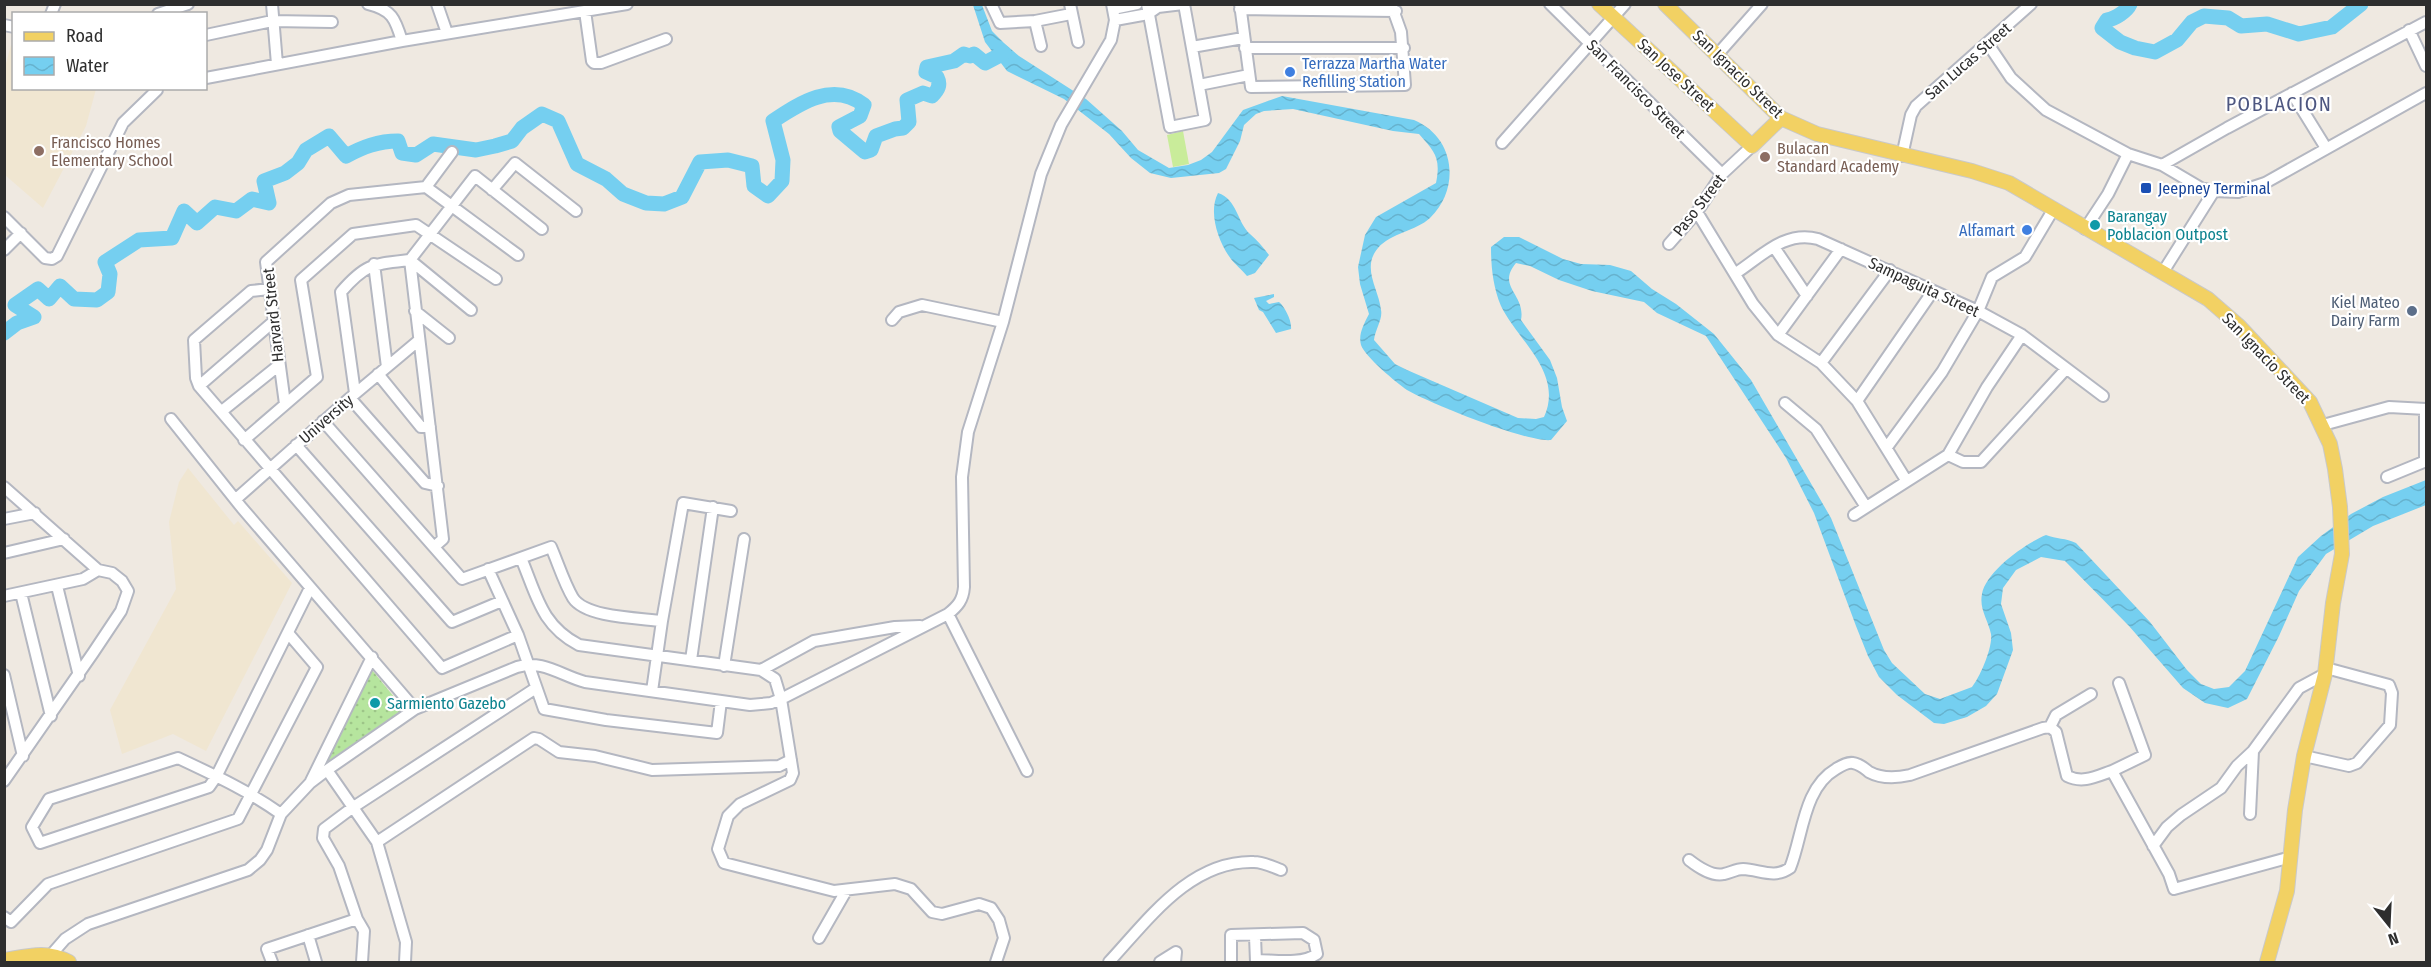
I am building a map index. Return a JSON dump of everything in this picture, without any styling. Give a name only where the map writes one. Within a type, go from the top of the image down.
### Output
[{"type":"main road","name":"San Jose Street","points":[[1599,4],[1752,146]]},
{"type":"main road","name":"San Ignacio Street","points":[[1665,4],[1781,117],[1806,130],[1902,156],[1994,177],[2009,183],[2208,299],[2239,326],[2310,402],[2323,425],[2335,469],[2340,507],[2342,554],[2332,603],[2326,671],[2304,756],[2295,810],[2287,891],[2267,963]]},
{"type":"main road","name":"Paso Street","points":[[1752,146],[1781,117]]},
{"type":"main road","points":[[4,960],[39,953],[51,955],[69,963]]},
{"type":"street","points":[[164,12],[188,4]]},
{"type":"street","points":[[272,4],[277,64]]},
{"type":"street","points":[[368,4],[385,9],[397,22],[402,41]]},
{"type":"street","points":[[437,4],[447,33]]},
{"type":"street","points":[[207,78],[447,33],[627,4]]},
{"type":"street","points":[[991,4],[1000,23],[1035,21],[1070,9],[1078,42]]},
{"type":"street","points":[[1115,20],[1149,9],[1184,4],[1205,120],[1170,128],[1149,9]]},
{"type":"street","name":"San Francisco Street","points":[[1550,4],[1722,174]]},
{"type":"street","points":[[1502,142],[1625,4]]},
{"type":"street","points":[[1717,55],[1762,4]]},
{"type":"street","name":"San Lucas Street","points":[[1902,156],[1911,116],[1916,106],[2031,4]]},
{"type":"street","points":[[51,955],[65,939],[88,924],[248,870],[260,860],[267,850],[281,814],[310,783],[327,770],[415,709],[528,663],[543,666],[578,680],[750,705],[781,699],[948,614],[963,598],[962,477],[968,432],[1003,322],[1041,174],[1061,125],[1111,40],[1115,20],[1113,7],[1137,5],[1149,9]]},
{"type":"street","points":[[1240,7],[1393,8],[1404,48],[1405,85],[1251,87],[1240,7]]},
{"type":"street","points":[[585,11],[594,63],[601,63],[666,39]]},
{"type":"street","points":[[207,35],[272,21],[332,22]]},
{"type":"street","points":[[1035,21],[1041,46]]},
{"type":"street","points":[[2162,165],[2427,22]]},
{"type":"street","points":[[2409,30],[2427,66]]},
{"type":"street","points":[[1192,47],[1244,43],[1404,48]]},
{"type":"street","points":[[1988,44],[2011,78],[2046,110],[2128,154],[2162,165],[2201,188],[2214,191],[2238,192],[2252,189],[2427,93]]},
{"type":"street","points":[[1199,85],[1249,75]]},
{"type":"street","points":[[4,217],[45,258],[52,260],[57,256],[123,123],[158,90]]},
{"type":"street","points":[[2292,93],[2326,147]]},
{"type":"street","name":"Paso Street","points":[[1669,244],[1697,212],[1722,174],[1752,146]]},
{"type":"street","points":[[452,152],[426,187],[518,255]]},
{"type":"street","points":[[2085,229],[2108,194],[2128,154]]},
{"type":"street","points":[[492,190],[515,163],[576,211]]},
{"type":"street","points":[[435,546],[443,539],[410,260],[475,176],[542,229]]},
{"type":"street","name":"Harvard Street","points":[[285,404],[278,366],[266,262],[331,203],[349,195],[426,187]]},
{"type":"street","points":[[2163,272],[2214,191]]},
{"type":"street","points":[[1887,447],[1942,372],[1978,311],[1992,276],[2025,257],[2053,210]]},
{"type":"street","points":[[1697,212],[1753,304],[1778,335],[1821,363],[1857,401],[1906,480]]},
{"type":"street","points":[[244,440],[317,377],[301,280],[354,234],[416,225],[496,279]]},
{"type":"street","points":[[4,250],[21,233]]},
{"type":"street","name":"Sampaguita Street","points":[[1736,273],[1792,237],[1807,236],[1890,270],[1978,311],[2022,335],[2103,396]]},
{"type":"street","points":[[1774,247],[1807,296]]},
{"type":"street","points":[[1778,335],[1841,249]]},
{"type":"street","points":[[438,486],[425,483],[353,395],[341,292],[358,274],[374,264],[410,260],[471,310]]},
{"type":"street","points":[[374,264],[383,370],[421,427],[430,427]]},
{"type":"street","points":[[1821,363],[1890,270]]},
{"type":"street","points":[[269,289],[252,291],[194,340],[198,386],[442,668],[518,635]]},
{"type":"street","points":[[1857,401],[1933,291]]},
{"type":"street","points":[[892,320],[899,312],[922,305],[1003,322]]},
{"type":"street","points":[[416,311],[449,338]]},
{"type":"street","points":[[198,386],[273,322]]},
{"type":"street","points":[[1854,515],[1948,455],[1987,387],[2022,335]]},
{"type":"street","name":"University","points":[[236,499],[268,468],[418,341]]},
{"type":"street","points":[[222,411],[278,366]]},
{"type":"street","points":[[1948,455],[1964,462],[1981,462],[2066,369]]},
{"type":"street","points":[[1785,403],[1816,429],[1866,507]]},
{"type":"street","points":[[2323,425],[2389,407],[2426,409],[2426,461],[2387,477]]},
{"type":"street","points":[[171,419],[310,588],[415,709]]},
{"type":"street","points":[[323,421],[462,579],[551,547],[574,598],[580,606],[595,612],[662,621]]},
{"type":"street","points":[[296,445],[452,622],[502,601]]},
{"type":"street","points":[[4,487],[98,570],[112,573],[122,581],[128,591],[127,598],[79,676],[4,781]]},
{"type":"street","points":[[652,691],[656,655],[683,503],[730,511]]},
{"type":"street","points":[[691,660],[713,507]]},
{"type":"street","points":[[4,519],[35,513]]},
{"type":"street","points":[[4,553],[64,539]]},
{"type":"street","points":[[724,666],[744,539]]},
{"type":"street","points":[[521,558],[548,622],[563,637],[579,645],[761,670],[775,679],[781,699],[793,772],[790,780],[740,804],[728,816],[718,849],[724,863],[834,891],[895,884],[911,889],[932,912],[942,914],[979,904],[991,908],[999,920],[1004,938],[996,963]]},
{"type":"street","points":[[488,569],[518,635],[544,709],[717,733],[721,701]]},
{"type":"street","points":[[4,596],[83,579],[98,570]]},
{"type":"street","points":[[57,586],[79,676]]},
{"type":"street","points":[[281,814],[252,794],[216,777],[178,758],[50,799],[32,827],[40,843],[209,787],[216,777],[310,588]]},
{"type":"street","points":[[21,593],[51,716]]},
{"type":"street","points":[[948,614],[1028,771]]},
{"type":"street","points":[[761,670],[814,641],[895,627],[924,626]]},
{"type":"street","points":[[4,917],[11,922],[48,884],[238,819],[317,667],[288,633]]},
{"type":"street","points":[[310,783],[372,657]]},
{"type":"street","points":[[2153,846],[2167,827],[2181,815],[2222,788],[2238,766],[2253,751],[2299,688],[2326,671],[2389,685],[2392,693],[2390,725],[2357,763],[2349,766],[2304,756]]},
{"type":"street","points":[[4,675],[23,756]]},
{"type":"street","points":[[1689,860],[1709,872],[1722,875],[1743,870],[1782,873],[1790,868],[1806,810],[1817,786],[1828,773],[1843,765],[1857,763],[1872,773],[1895,778],[1910,775],[2050,727],[2056,732],[2067,776],[2075,780],[2084,780],[2112,771],[2145,755],[2119,683]]},
{"type":"street","points":[[362,963],[364,931],[357,919],[339,866],[323,838],[324,829],[352,807],[536,688]]},
{"type":"street","points":[[2050,727],[2056,715],[2091,694]]},
{"type":"street","points":[[377,842],[534,738],[540,739],[559,752],[595,756],[652,770],[778,766],[791,760]]},
{"type":"street","points":[[2250,814],[2253,751]]},
{"type":"street","points":[[327,770],[377,842],[406,942],[405,963]]},
{"type":"street","points":[[2112,771],[2174,889],[2291,857]]},
{"type":"street","points":[[1109,963],[1181,887],[1206,872],[1233,864],[1256,862],[1281,870]]},
{"type":"street","points":[[819,938],[846,891]]},
{"type":"street","points":[[272,963],[267,949],[357,919]]},
{"type":"street","points":[[1231,963],[1231,934],[1255,936],[1303,933],[1314,940],[1317,954],[1310,958],[1293,961],[1256,961],[1255,936]]},
{"type":"street","points":[[308,935],[316,963]]},
{"type":"street","points":[[1160,963],[1176,952],[1175,963]]},
{"type":"shaded area","name":"Francisco Homes Elementary School","points":[[11,45],[12,90],[96,90],[86,126],[43,208],[5,175],[5,67]]},
{"type":"shaded area","points":[[188,468],[234,525],[238,521],[292,583],[206,751],[173,734],[122,754],[110,710],[176,589],[169,522],[179,482]]},
{"type":"green space","points":[[1183,131],[1189,164],[1173,167],[1167,135]]},
{"type":"green space","points":[[372,670],[404,709],[327,762]]},
{"type":"water","points":[[973,5],[982,5],[992,31],[1019,56],[1086,99],[1122,131],[1138,150],[1169,168],[1201,160],[1212,152],[1243,110],[1282,96],[1414,120],[1428,128],[1438,138],[1449,164],[1446,192],[1440,206],[1430,218],[1383,243],[1373,256],[1372,279],[1380,302],[1381,313],[1374,340],[1395,364],[1518,418],[1544,417],[1549,401],[1548,386],[1544,372],[1536,358],[1501,306],[1493,277],[1491,247],[1504,237],[1519,237],[1563,259],[1581,264],[1610,265],[1631,271],[1714,334],[1751,380],[1831,518],[1884,650],[1892,663],[1925,694],[1940,699],[1972,687],[1985,662],[1991,640],[1981,599],[1985,585],[2008,559],[2028,544],[2046,535],[2076,543],[2150,622],[2187,670],[2201,684],[2214,689],[2229,687],[2245,671],[2298,557],[2321,536],[2351,514],[2383,497],[2426,480],[2426,505],[2373,526],[2326,554],[2299,591],[2247,699],[2228,708],[2205,703],[2183,688],[2129,626],[2065,561],[2041,557],[2016,570],[2003,588],[2001,604],[2011,633],[2013,650],[1997,694],[1986,706],[1967,717],[1944,724],[1934,723],[1897,695],[1879,677],[1856,626],[1814,513],[1786,458],[1706,336],[1657,313],[1644,302],[1592,291],[1559,280],[1530,266],[1516,263],[1509,278],[1510,285],[1520,304],[1521,320],[1550,360],[1557,378],[1567,421],[1551,440],[1539,439],[1501,429],[1436,404],[1407,390],[1389,376],[1368,356],[1360,341],[1362,329],[1369,314],[1360,284],[1358,267],[1365,235],[1376,217],[1436,183],[1437,161],[1419,134],[1393,131],[1293,109],[1264,111],[1256,114],[1244,125],[1240,141],[1226,169],[1219,173],[1171,178],[1150,173],[1131,158],[1109,134],[1064,99],[1007,71],[985,42]]},
{"type":"water","points":[[1218,193],[1229,200],[1246,229],[1269,255],[1255,273],[1247,276],[1231,259],[1222,244],[1214,218]]},
{"type":"water","points":[[1274,294],[1274,297],[1266,301],[1269,304],[1279,302],[1284,307],[1291,326],[1291,329],[1276,333],[1263,312],[1259,310],[1254,298]]},
{"type":"waterway","points":[[2130,4],[2120,14],[2107,20],[2102,28],[2120,42],[2155,52],[2177,40],[2192,22],[2204,16],[2228,18],[2241,26],[2267,24],[2299,34],[2332,27],[2361,4]]},
{"type":"waterway","points":[[4,333],[17,323],[34,317],[15,305],[38,289],[49,299],[60,286],[74,299],[97,300],[108,292],[110,274],[105,262],[139,240],[172,238],[184,211],[197,223],[215,207],[236,211],[252,199],[269,203],[264,181],[285,173],[298,163],[306,150],[329,136],[346,156],[371,145],[391,141],[398,141],[402,153],[416,155],[433,144],[476,150],[512,141],[522,128],[542,114],[558,121],[577,164],[606,179],[623,194],[646,203],[664,204],[682,197],[700,162],[728,160],[752,166],[754,186],[768,196],[782,181],[783,160],[773,121],[794,108],[817,97],[829,95],[852,98],[864,105],[860,116],[839,127],[840,131],[865,152],[871,150],[876,136],[903,128],[909,122],[907,100],[923,93],[932,96],[936,92],[939,85],[937,77],[926,72],[927,67],[954,61],[964,54],[970,56],[974,54],[985,63],[1004,53]]},
{"type":"place","name":"Terrazza Martha Water Refilling Station","points":[[1290,72]]},
{"type":"place","name":"Francisco Homes Elementary School","points":[[39,151]]},
{"type":"place","name":"Bulacan Standard Academy","points":[[1765,157]]},
{"type":"place","name":"Jeepney Terminal","points":[[2146,188]]},
{"type":"place","name":"Barangay Poblacion Outpost","points":[[2095,225]]},
{"type":"place","name":"Alfamart","points":[[2027,230]]},
{"type":"place","name":"Kiel Mateo Dairy Farm","points":[[2412,311]]},
{"type":"place","name":"Sarmiento Gazebo","points":[[375,703]]},
{"type":"district","name":"POBLACION","points":[[2279,104]]}]
